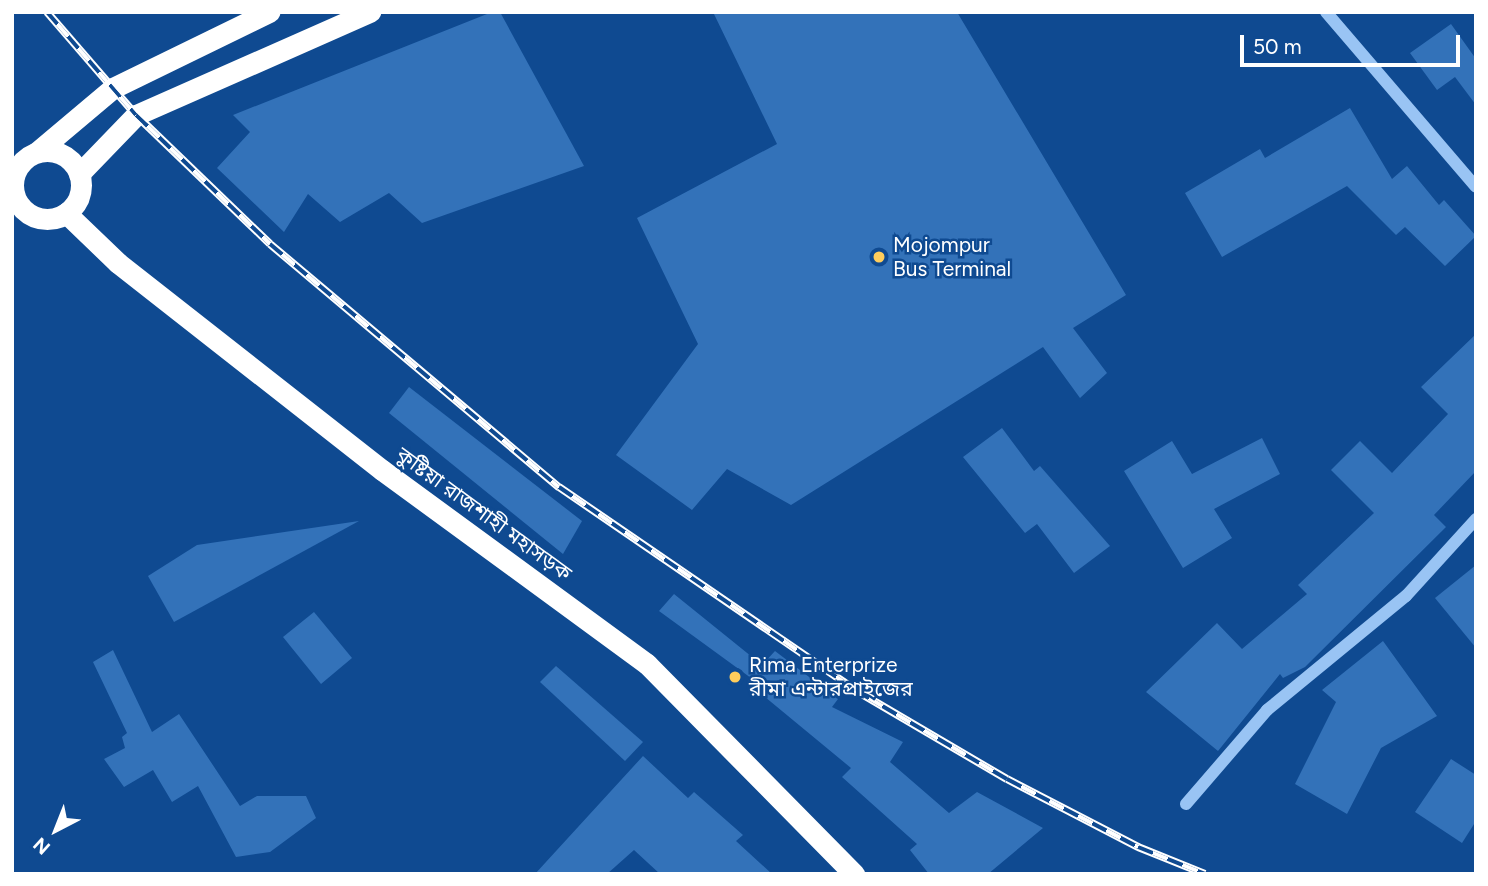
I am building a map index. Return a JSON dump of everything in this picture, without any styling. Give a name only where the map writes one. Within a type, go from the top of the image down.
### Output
[{"type":"highway","points":[[269,12],[113,88],[37,152],[21,162],[13,186],[31,215],[66,214],[79,197],[79,174],[136,115],[326,21],[370,12]]},
{"type":"highway","points":[[37,152],[56,152],[79,174]]},
{"type":"highway","name":"কুষ্টিয়া রাজশাহী মহাসড়ক","points":[[66,214],[118,262],[371,461],[648,664],[854,874]]},
{"type":"street","points":[[1326,12],[1476,187]]},
{"type":"street","points":[[1186,804],[1267,710],[1406,596],[1476,519]]},
{"type":"building","points":[[492,12],[500,12],[584,166],[422,223],[389,193],[340,222],[308,194],[284,232],[217,168],[250,132],[233,115]]},
{"type":"building","name":"Mojompur Bus Terminal","points":[[713,12],[957,12],[1126,295],[1073,328],[1107,373],[1080,398],[1043,347],[791,505],[727,469],[692,510],[616,455],[698,344],[637,218],[777,144]]},
{"type":"building","points":[[1451,24],[1476,59],[1476,105],[1455,77],[1437,90],[1410,53]]},
{"type":"building","points":[[1350,108],[1392,179],[1407,166],[1439,205],[1444,200],[1476,236],[1445,266],[1405,227],[1396,235],[1347,186],[1222,257],[1185,193],[1260,149],[1265,158]]},
{"type":"building","points":[[1476,334],[1476,471],[1434,515],[1446,527],[1305,667],[1283,678],[1280,674],[1218,751],[1146,692],[1217,623],[1242,649],[1307,594],[1298,585],[1374,513],[1331,470],[1360,441],[1392,473],[1448,414],[1421,387]]},
{"type":"building","points":[[409,387],[582,521],[563,554],[389,413]]},
{"type":"building","points":[[1002,428],[1034,471],[1040,466],[1110,546],[1074,573],[1037,524],[1025,533],[963,457]]},
{"type":"building","points":[[1262,438],[1280,474],[1214,509],[1232,538],[1183,568],[1124,471],[1172,441],[1192,474]]},
{"type":"building","points":[[359,521],[174,622],[148,576],[197,545]]},
{"type":"building","points":[[1476,565],[1476,648],[1435,598]]},
{"type":"building","points":[[674,594],[762,665],[775,651],[838,699],[832,707],[903,742],[890,762],[949,813],[977,792],[1043,828],[988,874],[929,874],[910,850],[917,844],[842,777],[851,768],[747,682],[751,678],[659,611]]},
{"type":"building","points":[[314,612],[352,658],[321,684],[283,637]]},
{"type":"building","points":[[1383,641],[1437,716],[1381,748],[1347,814],[1295,784],[1336,702],[1322,690]]},
{"type":"building","points":[[113,650],[152,732],[179,714],[240,806],[257,796],[306,796],[316,818],[270,852],[236,857],[198,786],[172,802],[153,770],[124,787],[104,759],[125,748],[122,737],[127,733],[93,662]]},
{"type":"building","points":[[556,666],[643,742],[625,761],[540,682]]},
{"type":"building","points":[[643,756],[688,798],[694,792],[743,835],[736,841],[772,874],[660,874],[634,850],[607,874],[535,874]]},
{"type":"building","points":[[1451,759],[1476,775],[1476,821],[1462,843],[1415,812]]},
{"type":"railway","points":[[47,12],[136,115],[270,244],[559,487],[855,690],[1007,779],[1138,847],[1205,874]]},
{"type":"place","name":"Mojompur Bus Terminal","points":[[879,257]]},
{"type":"place","name":"Rima Enterprize রীমা এন্টারপ্রাইজের","points":[[735,677]]}]
